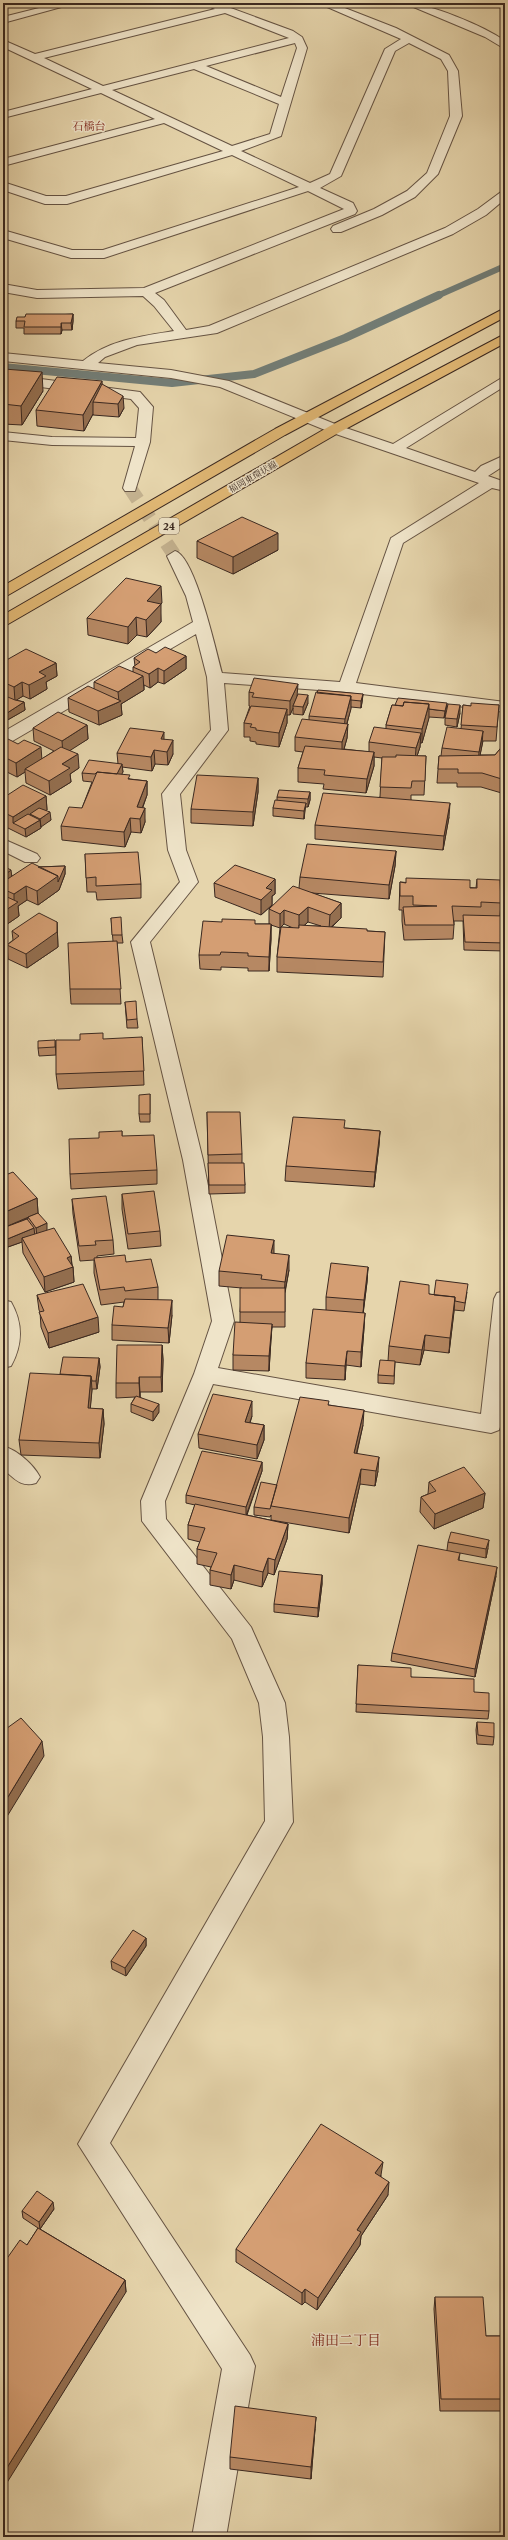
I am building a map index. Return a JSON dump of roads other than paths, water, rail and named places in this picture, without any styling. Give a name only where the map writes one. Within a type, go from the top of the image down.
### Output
[{"type":"main road","name":"24","points":[[3,593],[308,418],[505,312]]},
{"type":"main road","name":"福岡東環状線","points":[[3,622],[335,429],[505,338]]},
{"type":"street","points":[[3,20],[72,3]]},
{"type":"street","points":[[3,186],[45,200],[66,200],[223,155],[231,150],[275,136],[302,48],[298,39],[289,33],[208,3]]},
{"type":"street","points":[[298,245],[378,212],[411,194],[432,174],[456,116],[453,71],[445,57],[408,39],[323,3]]},
{"type":"street","points":[[409,3],[489,35],[505,46]]},
{"type":"street","points":[[35,57],[225,10]]},
{"type":"street","points":[[3,115],[298,39]]},
{"type":"street","points":[[3,234],[71,254],[104,254],[310,188],[335,176],[390,49],[408,39]]},
{"type":"street","points":[[3,43],[349,206],[351,211],[146,292],[38,294],[14,292],[3,288]]},
{"type":"street","points":[[194,65],[286,103]]},
{"type":"street","points":[[3,163],[167,119]]},
{"type":"street","points":[[88,364],[100,354],[134,341],[212,330],[449,231],[482,212],[505,193]]},
{"type":"street","points":[[146,292],[159,303],[183,334]]},
{"type":"street","points":[[159,303],[174,296]]},
{"type":"street","points":[[3,357],[88,364],[199,377],[224,384],[335,429],[491,482]]},
{"type":"street","points":[[3,378],[135,395],[146,407],[143,442],[130,488]]},
{"type":"street","points":[[395,449],[505,380]]},
{"type":"street","points":[[3,436],[52,441],[143,442]]},
{"type":"street","points":[[491,482],[486,470],[505,459]]},
{"type":"street","points":[[346,687],[396,541],[491,482]]},
{"type":"street","points":[[175,556],[194,596],[200,625],[215,677],[220,730],[171,794],[177,850],[189,882],[140,942],[193,1160],[223,1321],[205,1374],[152,1501],[154,1521],[242,1634],[272,1703],[279,1822],[93,2144],[239,2366],[209,2537]]},
{"type":"street","points":[[3,739],[200,625]]},
{"type":"street","points":[[215,677],[346,687],[505,706]]},
{"type":"street","points":[[3,844],[31,858]]},
{"type":"street","points":[[205,1374],[491,1424],[503,1336],[505,1299]]},
{"type":"street","points":[[3,1308],[10,1320],[9,1341],[3,1360]]},
{"type":"street","points":[[3,1454],[28,1477]]},
{"type":"waterway","points":[[437,296],[505,266]]},
{"type":"waterway","points":[[3,367],[172,383],[254,374],[345,338],[439,295]]},
{"type":"tunnel","points":[[130,488],[175,556]]},
{"type":"district","name":"石橋台","points":[[89,126]]},
{"type":"district","name":"浦田二丁目","points":[[346,2340]]}]
